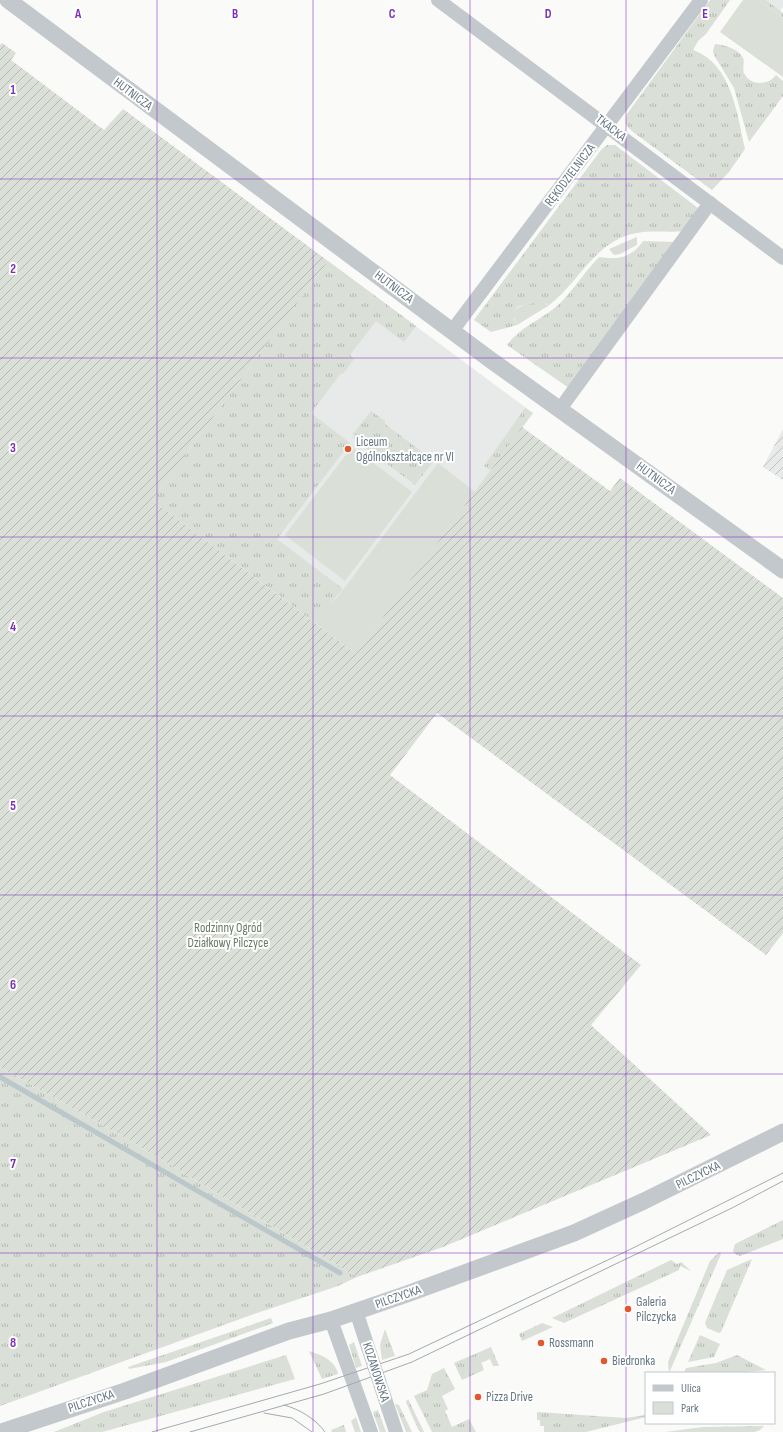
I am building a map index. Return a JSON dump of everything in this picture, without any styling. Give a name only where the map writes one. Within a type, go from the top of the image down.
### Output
[{"type":"street","name":"HUTNICZA","points":[[8,0],[452,331],[783,570]]},
{"type":"street","name":"TKACKA","points":[[438,0],[783,258]]},
{"type":"street","name":"RĘKODZIELNICZA","points":[[452,331],[701,0]]},
{"type":"street","points":[[560,409],[710,203]]},
{"type":"street","name":"PILCZYCKA","points":[[1,1432],[125,1390],[289,1331],[332,1320],[580,1230],[658,1195],[783,1132]]},
{"type":"street","name":"KOZANOWSKA","points":[[356,1311],[396,1432]]},
{"type":"street","name":"KOZANOWSKA","points":[[332,1320],[371,1432]]},
{"type":"shaded area","points":[[766,0],[783,0],[783,7],[780,11]]},
{"type":"shaded area","name":"Liceum Ogólnokształcące nr VI","points":[[328,261],[533,413],[356,654],[152,500]]},
{"type":"shaded area","points":[[783,429],[783,480],[763,467]]},
{"type":"green space","points":[[710,0],[730,0],[706,34],[698,41],[693,50],[706,57],[716,66],[724,78],[731,92],[745,149],[729,172],[712,190],[633,132],[625,122],[627,114]]},
{"type":"green space","points":[[743,0],[758,0],[783,18],[783,77],[720,32]]},
{"type":"green space","points":[[758,0],[766,0],[783,13],[783,18]]},
{"type":"green space","name":"Rodzinny Ogród Działkowy Pilczyce","points":[[2,43],[16,53],[11,60],[104,130],[123,109],[328,261],[152,500],[356,654],[522,427],[610,491],[620,478],[783,598],[783,933],[766,955],[437,713],[390,775],[641,965],[591,1025],[711,1135],[443,1247],[357,1277],[127,1139],[0,1067],[0,45]]},
{"type":"green space","points":[[715,44],[730,48],[741,55],[744,60],[744,73],[750,80],[764,83],[773,79],[776,75],[783,81],[783,96],[749,142],[734,88],[714,55],[713,51]]},
{"type":"green space","points":[[607,145],[615,145],[698,208],[684,231],[643,232],[622,237],[599,253],[570,285],[548,306],[546,303],[522,305],[514,310],[514,319],[517,325],[491,332],[474,320],[601,150]]},
{"type":"green space","points":[[637,237],[637,245],[620,254],[614,255],[609,249]]},
{"type":"green space","points":[[643,241],[675,242],[569,388],[507,345],[517,334],[556,307],[599,257],[618,258],[624,256],[634,251]]},
{"type":"green space","points":[[328,261],[416,326],[404,342],[376,321],[350,355],[354,359],[343,374],[341,373],[311,413],[350,443],[277,539],[343,589],[314,622],[152,500]]},
{"type":"green space","points":[[543,301],[548,306],[517,325],[513,315],[514,310],[525,304],[534,305]]},
{"type":"green space","points":[[525,408],[533,413],[490,470],[484,466]]},
{"type":"green space","points":[[371,411],[385,421],[385,424],[434,461],[415,485],[353,438],[355,435],[353,434]]},
{"type":"green space","points":[[352,447],[412,492],[345,581],[285,535]]},
{"type":"green space","points":[[438,463],[475,492],[356,654],[314,622],[326,607],[337,598]]},
{"type":"green space","points":[[0,1067],[127,1139],[357,1277],[338,1286],[254,1314],[0,1406]]},
{"type":"green space","points":[[783,1220],[783,1239],[740,1256],[735,1254],[733,1251],[735,1244]]},
{"type":"green space","points":[[719,1252],[721,1254],[669,1372],[668,1362],[710,1261]]},
{"type":"green space","points":[[752,1259],[721,1332],[719,1333],[707,1328],[705,1323],[727,1270]]},
{"type":"green space","points":[[671,1260],[677,1264],[681,1262],[691,1271],[680,1266],[679,1270],[564,1323],[552,1318]]},
{"type":"green space","points":[[271,1318],[273,1323],[166,1362],[129,1369],[128,1367]]},
{"type":"green space","points":[[542,1323],[553,1327],[522,1341],[519,1334]]},
{"type":"green space","points":[[385,1329],[395,1356],[382,1360],[380,1345]]},
{"type":"green space","points":[[700,1335],[720,1344],[714,1357],[688,1362]]},
{"type":"green space","points":[[354,1342],[362,1366],[356,1368],[349,1345]]},
{"type":"green space","points":[[491,1347],[499,1366],[493,1366],[490,1359],[481,1363],[484,1370],[462,1380],[454,1363]]},
{"type":"green space","points":[[309,1351],[323,1356],[331,1362],[338,1374],[322,1379]]},
{"type":"green space","points":[[286,1355],[295,1379],[102,1432],[54,1432],[104,1412]]},
{"type":"green space","points":[[737,1355],[766,1370],[745,1372],[684,1372],[686,1368],[716,1363]]},
{"type":"green space","points":[[444,1368],[455,1389],[442,1396],[448,1409],[445,1411],[452,1427],[469,1419],[476,1432],[432,1432],[414,1396],[427,1390],[432,1374]]},
{"type":"green space","points":[[408,1399],[424,1432],[420,1432],[418,1429],[406,1402]]},
{"type":"green space","points":[[395,1404],[399,1405],[412,1432],[406,1432]]},
{"type":"green space","points":[[378,1410],[386,1432],[380,1432],[373,1412]]},
{"type":"green space","points":[[537,1412],[626,1418],[645,1415],[645,1417],[586,1432],[544,1432],[544,1426],[540,1426],[540,1420],[537,1420]]},
{"type":"green space","points":[[356,1417],[361,1432],[355,1432],[351,1421]]},
{"type":"green space","points":[[344,1425],[346,1432],[332,1432],[331,1430]]},
{"type":"green space","points":[[764,1426],[760,1430],[754,1432],[665,1432],[703,1427]]},
{"type":"waterway","points":[[0,1077],[340,1273]]},
{"type":"tram line","points":[[152,1432],[320,1384],[409,1354],[631,1249],[783,1173]]},
{"type":"tram line","points":[[190,1432],[324,1394],[412,1362],[732,1208],[783,1181]]},
{"type":"tram line","points":[[284,1405],[307,1415],[325,1432]]},
{"type":"tram line","points":[[264,1413],[292,1418],[312,1432]]},
{"type":"place","name":"Liceum Ogólnokształcące nr VI","points":[[348,449]]},
{"type":"place","name":"Galeria Pilczycka","points":[[628,1309]]},
{"type":"place","name":"Rossmann","points":[[541,1343]]},
{"type":"place","name":"Biedronka","points":[[604,1361]]},
{"type":"place","name":"Pizza Drive","points":[[478,1397]]}]
